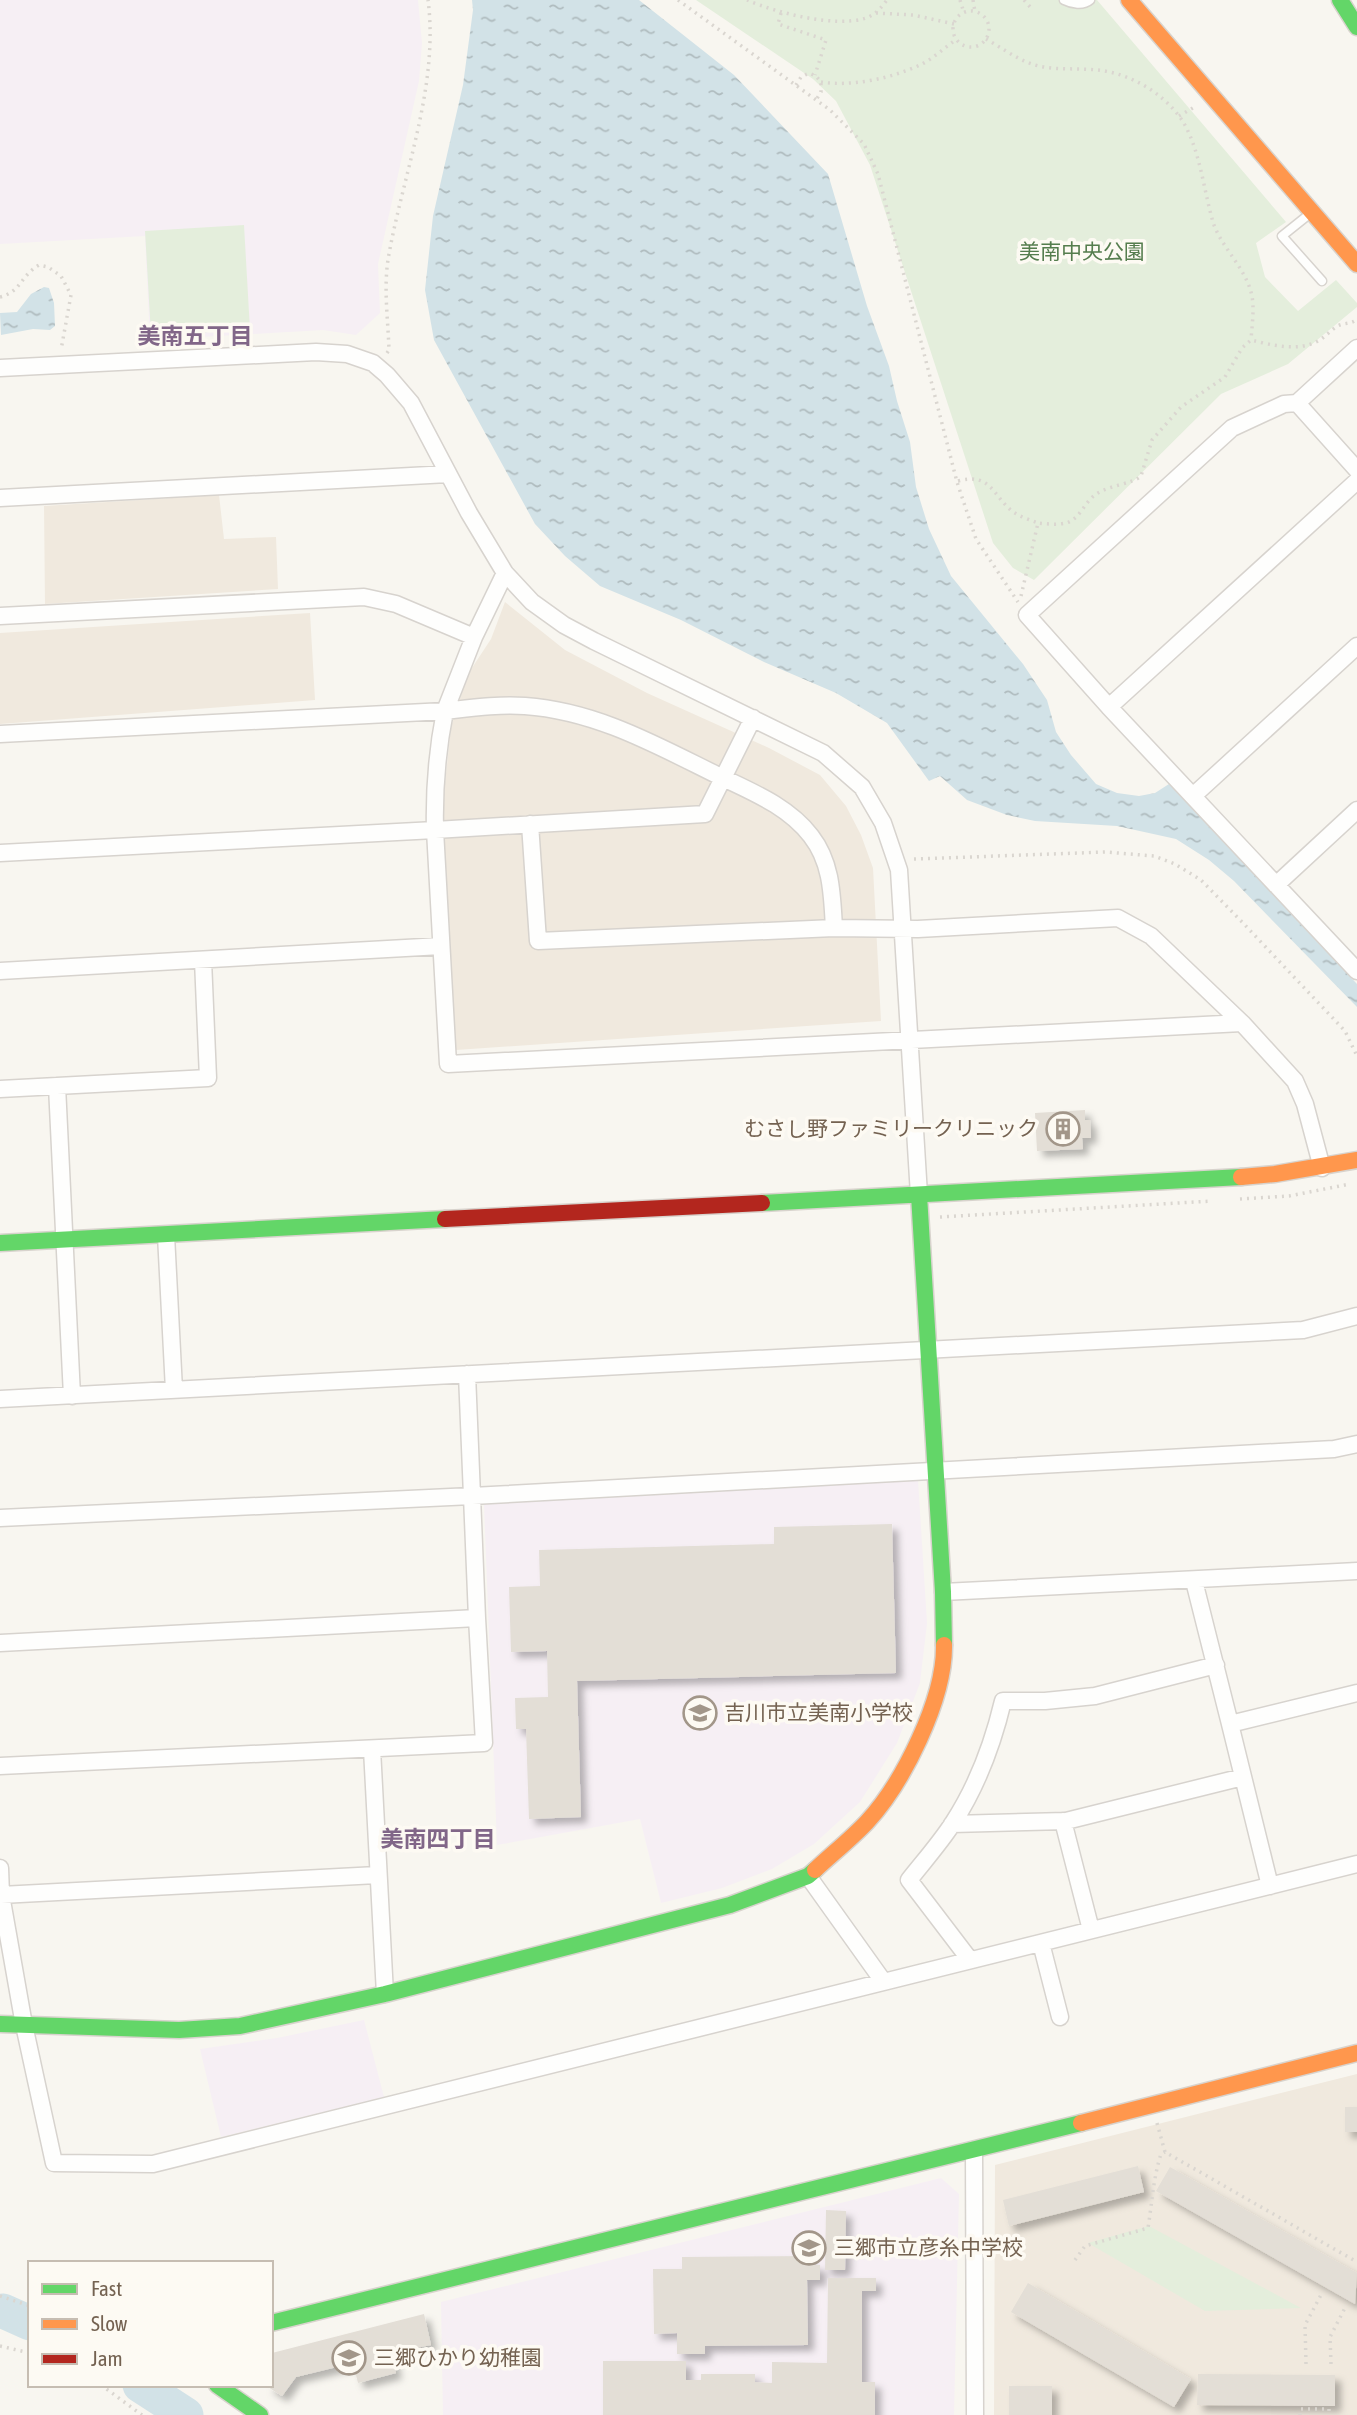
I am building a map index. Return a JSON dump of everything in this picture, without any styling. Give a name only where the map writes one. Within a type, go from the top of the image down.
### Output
[{"type":"street","points":[[1129,0],[1357,264]]},
{"type":"street","points":[[1340,0],[1357,27]]},
{"type":"street","points":[[1357,348],[1297,403],[1284,404],[1232,428],[1027,615],[1109,707],[1357,971]]},
{"type":"street","points":[[0,368],[316,352],[347,354],[373,363],[411,403],[469,513],[505,573],[533,602],[564,625],[823,753],[862,787],[883,823],[899,870],[936,1470],[944,1652],[933,1706],[905,1771],[868,1821],[808,1876],[730,1905],[385,1994],[240,2026],[179,2030],[0,2024]]},
{"type":"street","points":[[1297,403],[1357,470]]},
{"type":"street","points":[[0,498],[448,474]]},
{"type":"street","points":[[1109,707],[1357,481]]},
{"type":"street","points":[[505,573],[474,637],[445,711],[435,775],[435,830],[448,1064],[1242,1023]]},
{"type":"street","points":[[0,617],[364,597],[396,604],[474,637]]},
{"type":"street","points":[[1194,795],[1357,646]]},
{"type":"street","points":[[0,734],[524,706],[577,715],[630,732],[772,802],[788,813],[812,838],[829,873],[834,928]]},
{"type":"street","points":[[0,853],[705,814],[753,718]]},
{"type":"street","points":[[1276,885],[1357,810]]},
{"type":"street","points":[[530,824],[538,941],[834,928],[904,929],[1118,918],[1151,936],[1242,1023],[1295,1081],[1305,1104],[1322,1168]]},
{"type":"street","points":[[0,971],[441,946]]},
{"type":"street","points":[[0,1089],[208,1078],[203,960]]},
{"type":"street","points":[[57,1086],[72,1396]]},
{"type":"street","points":[[0,1243],[1227,1178],[1322,1168],[1357,1160]]},
{"type":"street","points":[[166,1235],[174,1390]]},
{"type":"street","points":[[0,1399],[1303,1330],[1357,1316]]},
{"type":"street","points":[[0,1766],[484,1744],[467,1374]]},
{"type":"street","points":[[0,1518],[472,1496],[1307,1451],[1357,1444]]},
{"type":"street","points":[[943,1592],[1357,1571]]},
{"type":"street","points":[[1194,1581],[1270,1886]]},
{"type":"street","points":[[0,1643],[477,1618]]},
{"type":"street","points":[[970,1961],[909,1880],[952,1824],[966,1800],[995,1735],[1003,1701],[1045,1701],[1095,1696],[1216,1665]]},
{"type":"street","points":[[1230,1724],[1357,1693]]},
{"type":"street","points":[[372,1749],[385,1994]]},
{"type":"street","points":[[952,1824],[1063,1821],[1243,1777]]},
{"type":"street","points":[[1063,1821],[1091,1930]]},
{"type":"street","points":[[0,1868],[1,1895],[24,2025],[54,2163],[153,2164],[1357,1864]]},
{"type":"street","points":[[1,1895],[377,1875]]},
{"type":"street","points":[[808,1876],[883,1981]]},
{"type":"street","points":[[1041,1943],[1060,2017]]},
{"type":"street","points":[[273,2323],[1357,2053]]},
{"type":"street","points":[[974,2150],[975,2415]]},
{"type":"street","points":[[220,2387],[260,2415]]},
{"type":"lane","points":[[1064,0],[1086,3],[1090,0]]},
{"type":"lane","points":[[1312,212],[1282,236],[1322,281]]},
{"type":"path","points":[[387,354],[386,282],[389,255],[420,116],[429,54],[428,0]]},
{"type":"path","points":[[678,0],[831,110],[864,144],[878,174],[957,482],[976,539],[1019,605],[1038,523]]},
{"type":"path","points":[[747,0],[781,13],[850,21],[867,18],[876,13],[887,0]]},
{"type":"path","points":[[960,0],[964,13]]},
{"type":"path","points":[[973,0],[975,12]]},
{"type":"path","points":[[1024,0],[1032,9]]},
{"type":"path","points":[[975,12],[986,18],[986,39],[981,45],[969,47],[957,39],[954,24],[964,13],[975,12]]},
{"type":"path","points":[[781,13],[778,24],[826,40],[815,75]]},
{"type":"path","points":[[876,13],[913,15],[954,24]]},
{"type":"path","points":[[821,82],[841,83],[884,78],[922,65],[957,39]]},
{"type":"path","points":[[957,482],[981,480],[996,491],[1013,511],[1038,523],[1065,524],[1075,519],[1094,496],[1121,483],[1137,480],[1141,476],[1152,440],[1181,407],[1225,377],[1242,348],[1251,340],[1252,293],[1242,270],[1214,223],[1198,158],[1180,116],[1149,88],[1126,76],[1099,70],[1044,67],[1029,63],[986,39]]},
{"type":"path","points":[[795,86],[801,77],[809,73],[815,75],[821,82],[821,92],[816,100]]},
{"type":"path","points":[[1180,116],[1196,106]]},
{"type":"path","points":[[0,298],[15,292],[24,276],[39,265],[61,276],[71,295],[61,350]]},
{"type":"path","points":[[1251,340],[1269,345],[1303,346],[1317,342],[1339,325],[1353,323],[1357,319]]},
{"type":"path","points":[[912,859],[1106,852],[1154,856],[1175,864],[1201,880],[1243,923],[1345,1031],[1357,1056]]},
{"type":"path","points":[[1167,2119],[1157,2121],[1165,2152],[1357,2262]]},
{"type":"path","points":[[1075,2260],[1085,2246],[1148,2228],[1153,2180],[1161,2154],[1165,2152]]},
{"type":"path","points":[[1306,2364],[1305,2325],[1322,2292]]},
{"type":"path","points":[[0,2296],[28,2305]]},
{"type":"path","points":[[1331,2364],[1330,2337],[1346,2306]]},
{"type":"path","points":[[0,2346],[28,2353]]},
{"type":"path","points":[[104,2387],[142,2415]]},
{"type":"path","points":[[1300,2415],[1300,2409],[1329,2409],[1329,2415]]},
{"type":"shaded area","points":[[0,0],[418,0],[422,43],[419,81],[378,264],[380,313],[356,335],[323,330],[150,340],[145,236],[0,244]]},
{"type":"shaded area","points":[[219,495],[224,539],[276,537],[278,589],[45,604],[44,506]]},
{"type":"shaded area","points":[[505,602],[565,650],[647,693],[769,748],[820,775],[846,806],[861,835],[873,868],[881,1021],[456,1050],[440,830],[451,727],[468,674],[491,639]]},
{"type":"shaded area","points":[[310,613],[315,700],[0,724],[0,633]]},
{"type":"shaded area","name":"吉川市立美南小学校","points":[[918,1480],[927,1623],[920,1683],[897,1743],[860,1802],[814,1844],[772,1869],[722,1888],[661,1903],[640,1819],[497,1845],[484,1504]]},
{"type":"shaded area","points":[[364,2020],[384,2097],[221,2137],[200,2049],[277,2038]]},
{"type":"shaded area","points":[[1357,2074],[1357,2415],[994,2415],[995,2165]]},
{"type":"shaded area","name":"三郷市立彦糸中学校","points":[[941,2178],[959,2194],[954,2415],[443,2415],[441,2302]]},
{"type":"green space","name":"美南中央公園","points":[[696,0],[1097,0],[1286,222],[1256,243],[1265,277],[1298,311],[1336,280],[1357,303],[1357,307],[1288,364],[1221,394],[1034,580],[1013,568],[993,543],[870,165],[836,101],[813,79]]},
{"type":"green space","points":[[244,225],[250,330],[151,335],[145,231]]},
{"type":"green space","points":[[1149,2226],[1301,2308],[1205,2311],[1088,2243]]},
{"type":"water","points":[[472,0],[639,0],[734,75],[828,174],[867,306],[889,366],[910,442],[916,487],[929,529],[951,576],[1023,664],[1047,700],[1056,732],[1071,755],[1096,784],[1117,793],[1139,796],[1155,793],[1169,784],[1357,984],[1357,1007],[1234,881],[1209,860],[1176,839],[1117,826],[1035,821],[1007,815],[967,800],[940,776],[929,781],[887,723],[836,693],[764,662],[681,620],[600,586],[565,556],[535,524],[434,340],[425,290],[433,216],[463,85]]},
{"type":"water","points":[[44,287],[49,288],[54,303],[55,326],[50,330],[33,329],[1,335],[0,313],[17,312],[31,294]]},
{"type":"building","name":"むさし野ファミリークリニック","points":[[1085,1110],[1085,1120],[1090,1120],[1091,1138],[1082,1138],[1083,1149],[1037,1151],[1035,1113]]},
{"type":"building","points":[[892,1524],[896,1673],[577,1681],[581,1817],[529,1819],[526,1729],[516,1729],[515,1698],[548,1697],[547,1651],[511,1652],[509,1587],[540,1586],[539,1550],[774,1544],[774,1527]]},
{"type":"building","points":[[1345,2107],[1357,2107],[1357,2132],[1345,2132]]},
{"type":"building","points":[[1138,2166],[1144,2192],[1009,2226],[1003,2200]]},
{"type":"building","points":[[1170,2167],[1357,2273],[1355,2304],[1156,2191]]},
{"type":"building","points":[[826,2210],[846,2211],[845,2270],[825,2270]]},
{"type":"building","points":[[808,2256],[808,2265],[820,2265],[820,2280],[807,2280],[808,2345],[705,2346],[705,2354],[677,2354],[677,2333],[654,2334],[653,2269],[682,2269],[682,2257]]},
{"type":"building","points":[[828,2278],[876,2278],[876,2291],[862,2291],[862,2382],[875,2382],[875,2415],[603,2415],[603,2361],[686,2361],[686,2380],[701,2380],[701,2374],[755,2374],[755,2382],[772,2383],[772,2362],[827,2363]]},
{"type":"building","points":[[1028,2283],[1191,2379],[1174,2407],[1011,2312]]},
{"type":"building","points":[[424,2314],[431,2345],[391,2353],[396,2373],[358,2383],[353,2363],[296,2377],[282,2396],[268,2387],[273,2387],[273,2353]]},
{"type":"building","points":[[1198,2374],[1335,2375],[1335,2406],[1197,2405]]},
{"type":"building","points":[[1009,2386],[1052,2386],[1052,2415],[1009,2415]]},
{"type":"waterway","points":[[3,2311],[28,2322]]},
{"type":"waterway","points":[[143,2387],[186,2415]]},
{"type":"traffic: fast","points":[[1340,0],[1357,27]]},
{"type":"traffic: fast","points":[[762,1203],[1241,1177]]},
{"type":"traffic: fast","points":[[919,1195],[944,1645]]},
{"type":"traffic: fast","points":[[0,1243],[445,1219]]},
{"type":"traffic: fast","points":[[0,2024],[179,2030],[240,2026],[385,1994],[730,1905],[808,1876],[815,1870]]},
{"type":"traffic: fast","points":[[273,2323],[1081,2123]]},
{"type":"traffic: fast","points":[[220,2387],[260,2415]]},
{"type":"traffic: slow","points":[[1129,0],[1357,264]]},
{"type":"traffic: slow","points":[[1241,1177],[1357,1160]]},
{"type":"traffic: slow","points":[[815,1870],[867,1822],[907,1763],[930,1714],[942,1667],[944,1645]]},
{"type":"traffic: slow","points":[[1081,2123],[1357,2053]]},
{"type":"traffic: jam","points":[[445,1219],[762,1203]]},
{"type":"place","name":"むさし野ファミリークリニック","points":[[1063,1129]]},
{"type":"place","name":"吉川市立美南小学校","points":[[700,1713]]},
{"type":"place","name":"三郷市立彦糸中学校","points":[[809,2248]]},
{"type":"place","name":"三郷ひかり幼稚園","points":[[349,2358]]},
{"type":"district","name":"美南五丁目","points":[[195,336]]},
{"type":"district","name":"美南四丁目","points":[[438,1839]]}]
